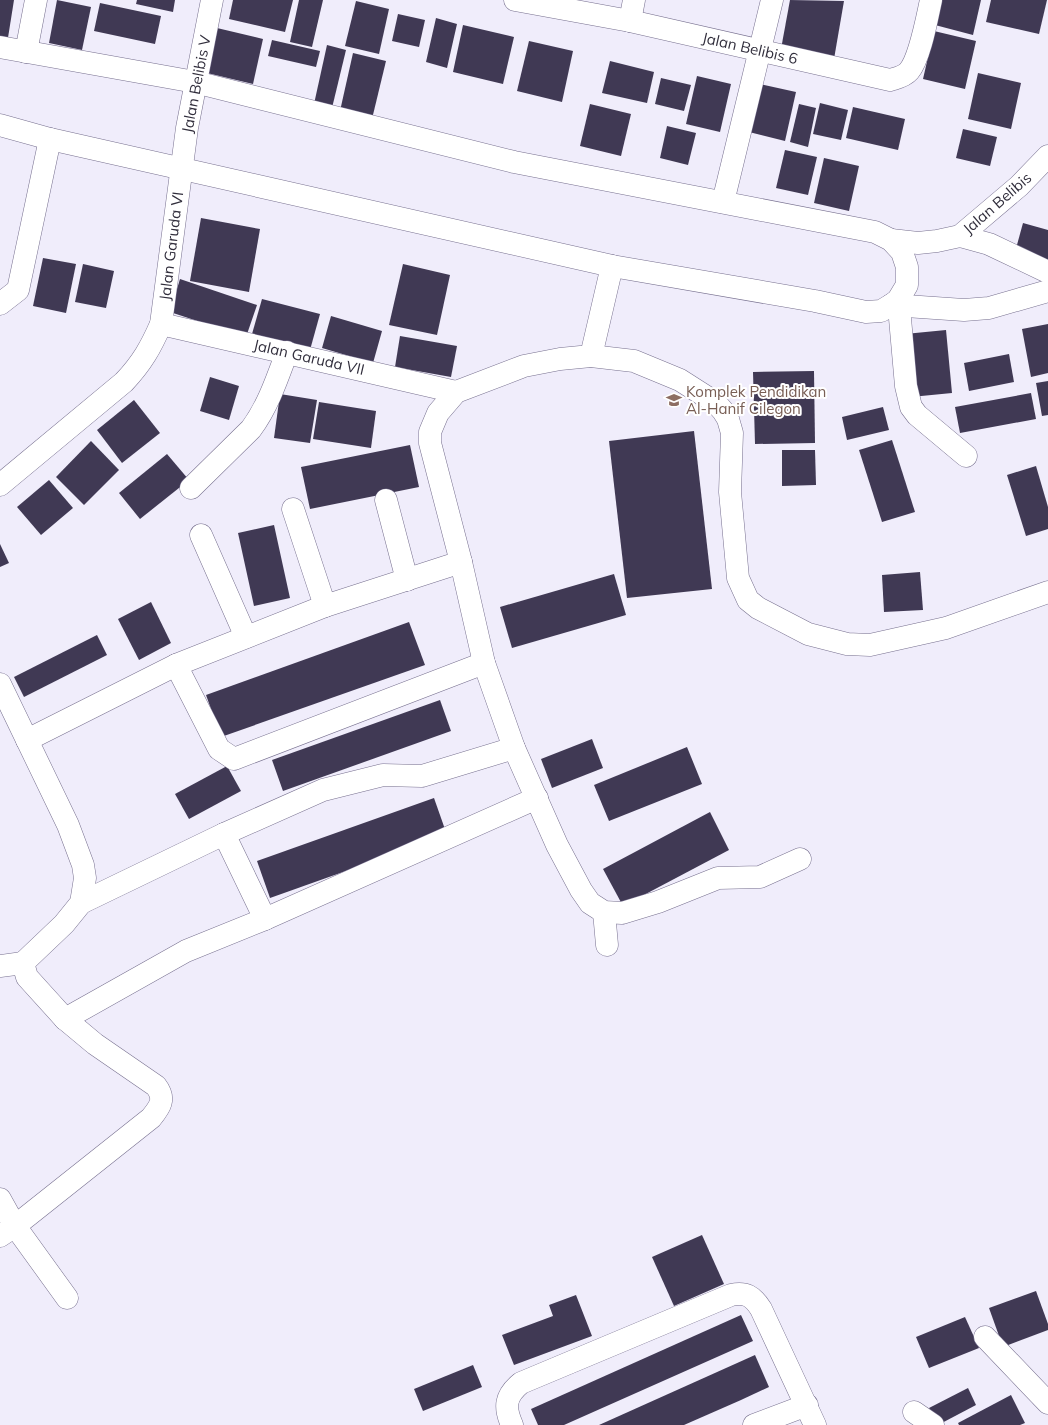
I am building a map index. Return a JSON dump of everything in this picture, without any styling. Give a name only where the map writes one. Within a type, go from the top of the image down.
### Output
[{"type":"street","points":[[26,52],[36,0]]},
{"type":"street","name":"Jalan Belibis V","points":[[181,169],[194,82],[212,0]]},
{"type":"street","name":"Jalan Belibis 6","points":[[516,0],[632,10],[760,51],[890,80],[899,78],[909,72],[916,60],[931,0]]},
{"type":"street","points":[[723,202],[772,0]]},
{"type":"street","points":[[0,47],[194,82],[514,162],[876,232],[891,240],[902,252],[907,267],[907,285],[895,306],[906,386],[911,407],[917,415],[966,456]]},
{"type":"street","points":[[0,125],[50,139],[612,266],[815,301],[866,312],[881,311],[895,306],[964,310],[989,308],[1048,291]]},
{"type":"street","points":[[0,304],[9,288],[50,139]]},
{"type":"street","name":"Jalan Belibis","points":[[891,240],[918,243],[960,236],[1019,186],[1048,156]]},
{"type":"street","name":"Jalan Garuda VI","points":[[0,485],[124,382],[139,366],[152,344],[161,324],[181,169]]},
{"type":"street","points":[[960,236],[989,244],[1048,272]]},
{"type":"street","points":[[591,356],[612,266]]},
{"type":"street","name":"Jalan Garuda VII","points":[[161,324],[456,392]]},
{"type":"street","points":[[191,488],[251,429],[257,421],[264,409],[286,352]]},
{"type":"street","points":[[800,859],[760,877],[718,878],[658,902],[622,913],[604,912],[590,903],[581,890],[557,844],[514,748],[484,663],[461,562],[430,442],[430,432],[438,413],[456,392],[524,366],[560,359],[591,356],[634,361],[680,380],[716,403],[728,419],[732,432],[730,492],[738,578],[748,600],[758,608],[808,634],[847,644],[870,645],[946,628],[1048,592]]},
{"type":"street","points":[[386,500],[407,580]]},
{"type":"street","points":[[293,510],[325,606]]},
{"type":"street","points":[[201,535],[246,637]]},
{"type":"street","points":[[27,740],[176,665],[325,606],[461,562]]},
{"type":"street","points":[[176,665],[218,749],[234,760],[484,663]]},
{"type":"street","points":[[0,684],[68,825],[83,865],[84,890],[81,903]]},
{"type":"street","points":[[0,966],[23,963],[64,924],[81,903],[224,834],[323,790],[383,775],[422,776],[514,748]]},
{"type":"street","points":[[65,1019],[186,951],[265,919],[537,798]]},
{"type":"street","points":[[224,834],[265,919]]},
{"type":"street","points":[[604,912],[607,945]]},
{"type":"street","points":[[8,1231],[151,1118],[161,1106],[160,1094],[156,1086],[95,1044],[65,1019],[27,977],[23,963]]},
{"type":"street","points":[[0,1198],[8,1231],[67,1298]]},
{"type":"street","points":[[512,1425],[506,1404],[514,1389],[521,1383],[731,1295],[740,1293],[749,1295],[755,1299],[761,1308],[816,1425]]},
{"type":"street","points":[[985,1337],[1048,1403]]},
{"type":"street","points":[[754,1425],[807,1405]]},
{"type":"street","points":[[914,1412],[933,1425]]},
{"type":"building","points":[[0,0],[14,0],[7,44],[0,43]]},
{"type":"building","points":[[57,0],[91,7],[82,50],[49,43]]},
{"type":"building","points":[[137,0],[175,0],[173,12],[136,4]]},
{"type":"building","points":[[233,0],[293,0],[285,32],[229,19]]},
{"type":"building","points":[[299,0],[323,0],[312,47],[290,42]]},
{"type":"building","points":[[790,0],[844,1],[834,59],[781,49]]},
{"type":"building","points":[[940,0],[981,0],[973,35],[935,25]]},
{"type":"building","points":[[991,0],[1047,0],[1039,34],[986,22]]},
{"type":"building","points":[[356,1],[389,9],[379,54],[345,46]]},
{"type":"building","points":[[100,3],[161,16],[155,44],[94,31]]},
{"type":"building","points":[[398,14],[425,20],[419,47],[392,41]]},
{"type":"building","points":[[436,18],[457,24],[447,68],[426,62]]},
{"type":"building","points":[[463,25],[514,37],[503,84],[453,72]]},
{"type":"building","points":[[217,28],[263,39],[253,84],[207,73]]},
{"type":"building","points":[[934,31],[976,41],[965,89],[923,79]]},
{"type":"building","points":[[272,40],[320,51],[316,67],[268,56]]},
{"type":"building","points":[[529,41],[573,51],[562,102],[517,91]]},
{"type":"building","points":[[327,45],[346,50],[332,108],[314,104]]},
{"type":"building","points":[[353,53],[386,61],[372,119],[340,111]]},
{"type":"building","points":[[610,61],[654,72],[647,103],[602,93]]},
{"type":"building","points":[[978,73],[1021,83],[1011,129],[968,119]]},
{"type":"building","points":[[697,76],[731,84],[720,132],[686,124]]},
{"type":"building","points":[[661,78],[691,85],[684,111],[655,104]]},
{"type":"building","points":[[760,84],[796,92],[785,141],[749,132]]},
{"type":"building","points":[[820,103],[848,110],[841,140],[813,134]]},
{"type":"building","points":[[590,104],[631,114],[621,156],[580,146]]},
{"type":"building","points":[[799,104],[816,108],[808,147],[790,142]]},
{"type":"building","points":[[853,107],[905,119],[898,150],[846,138]]},
{"type":"building","points":[[667,126],[696,133],[688,165],[660,158]]},
{"type":"building","points":[[963,129],[997,137],[990,166],[956,158]]},
{"type":"building","points":[[785,150],[817,157],[808,195],[776,188]]},
{"type":"building","points":[[824,158],[859,166],[849,211],[814,203]]},
{"type":"building","points":[[201,218],[260,229],[249,292],[190,281]]},
{"type":"building","points":[[1023,223],[1048,230],[1048,261],[1015,252]]},
{"type":"building","points":[[43,258],[76,264],[66,313],[33,306]]},
{"type":"building","points":[[83,264],[114,271],[106,308],[75,302]]},
{"type":"building","points":[[403,264],[450,275],[437,335],[389,325]]},
{"type":"building","points":[[180,279],[257,305],[246,337],[170,312]]},
{"type":"building","points":[[262,299],[320,314],[310,350],[252,334]]},
{"type":"building","points":[[331,316],[382,331],[373,363],[322,348]]},
{"type":"building","points":[[1048,324],[1048,373],[1031,377],[1022,329]]},
{"type":"building","points":[[946,330],[952,393],[911,397],[905,334]]},
{"type":"building","points":[[400,336],[457,346],[451,377],[395,367]]},
{"type":"building","points":[[1009,354],[1014,382],[969,391],[964,363]]},
{"type":"building","points":[[814,371],[815,443],[755,444],[753,372]]},
{"type":"building","points":[[210,377],[239,386],[229,420],[200,411]]},
{"type":"building","points":[[1048,381],[1048,415],[1042,416],[1036,383]]},
{"type":"building","points":[[1031,393],[1036,419],[960,433],[955,407]]},
{"type":"building","points":[[280,394],[317,400],[310,443],[274,438]]},
{"type":"building","points":[[134,400],[160,433],[122,463],[97,430]]},
{"type":"building","points":[[319,402],[376,411],[371,448],[313,439]]},
{"type":"building","points":[[883,407],[889,430],[847,440],[842,417]]},
{"type":"building","points":[[694,431],[712,589],[627,598],[609,441]]},
{"type":"building","points":[[892,440],[915,512],[882,522],[859,450]]},
{"type":"building","points":[[91,441],[119,470],[84,505],[56,477]]},
{"type":"building","points":[[410,445],[419,487],[310,509],[301,467]]},
{"type":"building","points":[[782,450],[815,450],[816,485],[782,486]]},
{"type":"building","points":[[167,454],[189,480],[140,519],[119,493]]},
{"type":"building","points":[[1036,466],[1048,507],[1048,529],[1026,536],[1007,475]]},
{"type":"building","points":[[49,480],[73,508],[41,535],[17,507]]},
{"type":"building","points":[[274,525],[290,598],[254,606],[238,533]]},
{"type":"building","points":[[0,544],[9,563],[0,567]]},
{"type":"building","points":[[920,572],[923,610],[884,612],[882,575]]},
{"type":"building","points":[[614,574],[626,615],[512,648],[500,607]]},
{"type":"building","points":[[151,602],[171,643],[139,660],[118,619]]},
{"type":"building","points":[[409,622],[425,665],[221,737],[206,695]]},
{"type":"building","points":[[97,635],[107,655],[24,697],[14,677]]},
{"type":"building","points":[[440,700],[451,731],[283,791],[272,760]]},
{"type":"building","points":[[592,739],[603,768],[552,788],[541,759]]},
{"type":"building","points":[[687,747],[702,784],[609,821],[594,785]]},
{"type":"building","points":[[227,766],[241,791],[189,819],[175,794]]},
{"type":"building","points":[[434,798],[447,835],[270,898],[257,861]]},
{"type":"building","points":[[710,812],[729,850],[623,906],[603,869]]},
{"type":"building","points":[[702,1235],[724,1284],[674,1306],[652,1257]]},
{"type":"building","points":[[1036,1291],[1048,1324],[1048,1330],[1003,1347],[989,1308]]},
{"type":"building","points":[[576,1295],[592,1336],[514,1365],[502,1335],[553,1316],[549,1305]]},
{"type":"building","points":[[741,1315],[753,1341],[564,1425],[538,1425],[531,1409]]},
{"type":"building","points":[[965,1317],[979,1348],[929,1368],[916,1337]]},
{"type":"building","points":[[755,1355],[769,1387],[741,1400],[684,1425],[599,1425]]},
{"type":"building","points":[[473,1365],[482,1387],[423,1411],[414,1389]]},
{"type":"building","points":[[968,1388],[976,1405],[938,1425],[929,1408]]},
{"type":"building","points":[[1011,1395],[1025,1423],[1020,1425],[959,1425],[958,1423]]},
{"type":"place","name":"Komplek Pendidikan Al-Hanif Cilegon","points":[[674,400]]}]
